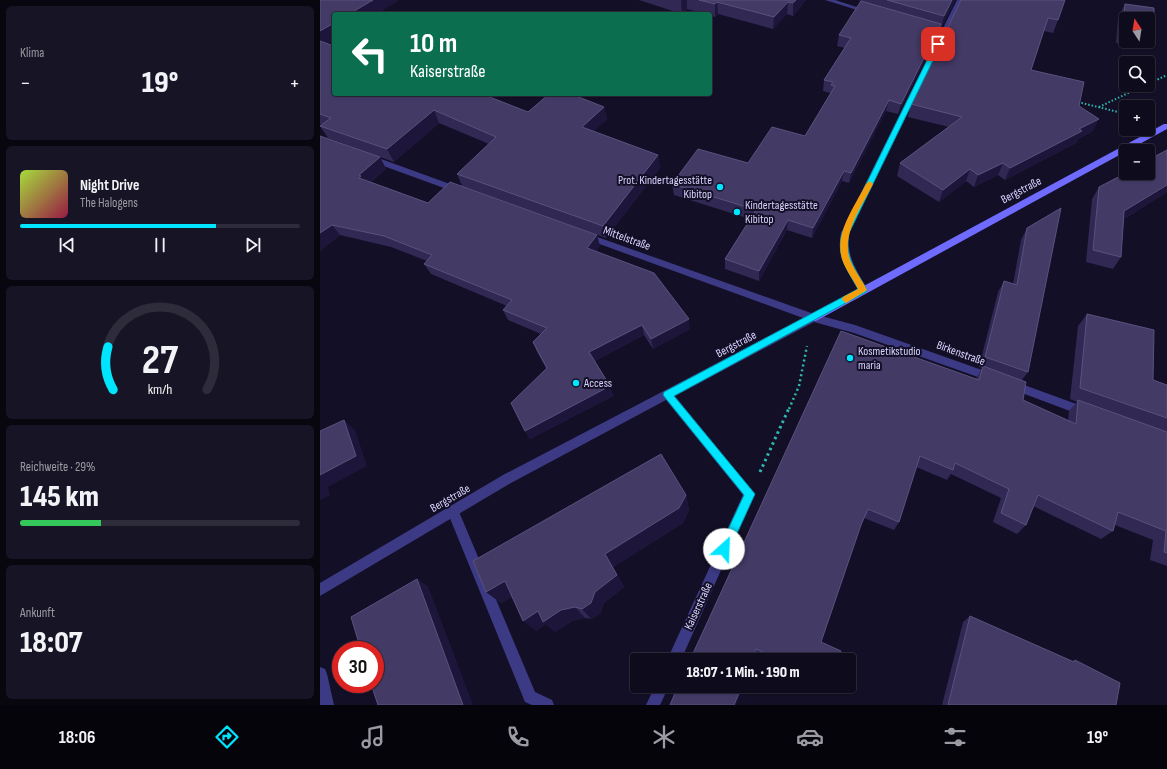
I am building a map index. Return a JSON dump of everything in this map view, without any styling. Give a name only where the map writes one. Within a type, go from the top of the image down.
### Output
[{"type":"street","points":[[828,0],[879,14]]},
{"type":"street","points":[[863,290],[846,260],[843,245],[846,233],[940,32],[960,0]]},
{"type":"street","name":"Bergstraße","points":[[320,590],[507,479],[813,318],[1167,126]]},
{"type":"street","points":[[365,156],[470,194]]},
{"type":"street","name":"Mittelstraße","points":[[574,231],[813,318]]},
{"type":"street","name":"Birkenstraße","points":[[813,318],[855,329],[1093,414]]},
{"type":"street","points":[[668,395],[749,494]]},
{"type":"street","name":"Kaiserstraße","points":[[677,653],[749,494]]},
{"type":"street","points":[[453,511],[530,697],[547,705]]},
{"type":"street","points":[[320,674],[327,705]]},
{"type":"street","points":[[653,705],[659,693]]},
{"type":"path","points":[[1155,80],[1167,75]]},
{"type":"path","points":[[1098,107],[1130,92]]},
{"type":"path","points":[[1075,102],[1119,112]]},
{"type":"path","points":[[749,494],[799,386],[813,318]]},
{"type":"building","points":[[320,0],[373,0],[352,12],[332,12],[332,24],[320,31]]},
{"type":"building","points":[[699,0],[796,0],[793,3],[788,2],[774,17],[717,2],[715,4]]},
{"type":"building","points":[[887,0],[952,0],[944,16]]},
{"type":"building","points":[[961,0],[1065,0],[1058,20],[1048,18],[1031,70],[1084,82],[1079,106],[1099,119],[1079,129],[1082,131],[1010,168],[1003,163],[978,175],[970,169],[943,190],[900,163],[962,117],[911,104]]},
{"type":"building","points":[[861,1],[941,24],[901,104],[889,100],[851,173],[844,171],[813,228],[788,220],[759,271],[725,259],[756,210],[672,184],[698,149],[748,163],[772,127],[805,136],[835,86],[831,85],[833,82],[824,80],[851,38],[839,35]]},
{"type":"building","points":[[1125,4],[1154,8],[1154,12],[1124,12]]},
{"type":"building","points":[[320,41],[332,45],[332,96],[487,96],[528,112],[547,96],[576,96],[604,107],[582,127],[658,155],[603,226],[457,174],[496,137],[434,110],[387,149],[320,126],[331,118],[320,114]]},
{"type":"building","points":[[320,136],[380,157],[359,175],[361,176],[359,178],[428,203],[450,182],[597,235],[587,248],[654,273],[689,319],[651,339],[642,325],[589,352],[610,386],[525,431],[511,403],[547,368],[533,342],[547,328],[503,310],[512,300],[424,264],[432,255],[384,236],[332,225],[320,233]]},
{"type":"building","points":[[1167,150],[1167,185],[1124,211],[1121,257],[1093,250],[1099,187],[1119,177],[1119,180],[1155,180],[1155,156]]},
{"type":"building","points":[[1061,208],[1028,372],[985,357],[1004,281],[1017,285],[1027,228]]},
{"type":"building","points":[[1087,314],[1154,330],[1153,380],[1167,385],[1167,418],[1080,388]]},
{"type":"building","points":[[841,331],[979,380],[983,366],[1026,382],[1023,400],[1076,424],[1078,400],[1167,432],[1167,553],[1164,552],[1166,531],[1118,512],[1113,531],[1038,495],[1026,525],[1001,513],[1009,489],[955,463],[953,470],[920,456],[899,522],[868,509],[861,525],[821,642],[841,651],[840,653],[765,653],[756,649],[755,653],[693,653]]},
{"type":"building","points":[[344,420],[356,456],[320,475],[320,431]]},
{"type":"building","points":[[661,454],[686,495],[679,508],[605,554],[617,575],[595,592],[591,603],[582,609],[575,607],[561,610],[543,622],[538,611],[523,621],[505,581],[486,592],[473,561]]},
{"type":"building","points":[[417,579],[463,705],[378,705],[374,693],[384,693],[384,641],[358,641],[351,617]]},
{"type":"building","points":[[970,616],[1074,662],[1075,660],[1120,683],[1116,705],[948,705]]},
{"type":"building","points":[[675,693],[739,693],[734,705],[670,705]]},
{"type":"slow traffic","points":[[846,300],[863,290],[846,260],[843,245],[846,233],[870,184]]},
{"type":"place","name":"Prot. Kindertagesstätte Kibitop","points":[[720,187]]},
{"type":"place","name":"Kindertagesstätte Kibitop","points":[[737,212]]},
{"type":"place","name":"Kosmetikstudio maria","points":[[850,358]]},
{"type":"place","name":"Access","points":[[576,383]]},
{"type":"route","points":[[724,549],[749,494],[668,395],[863,290],[846,260],[843,245],[846,233],[938,44]]}]
